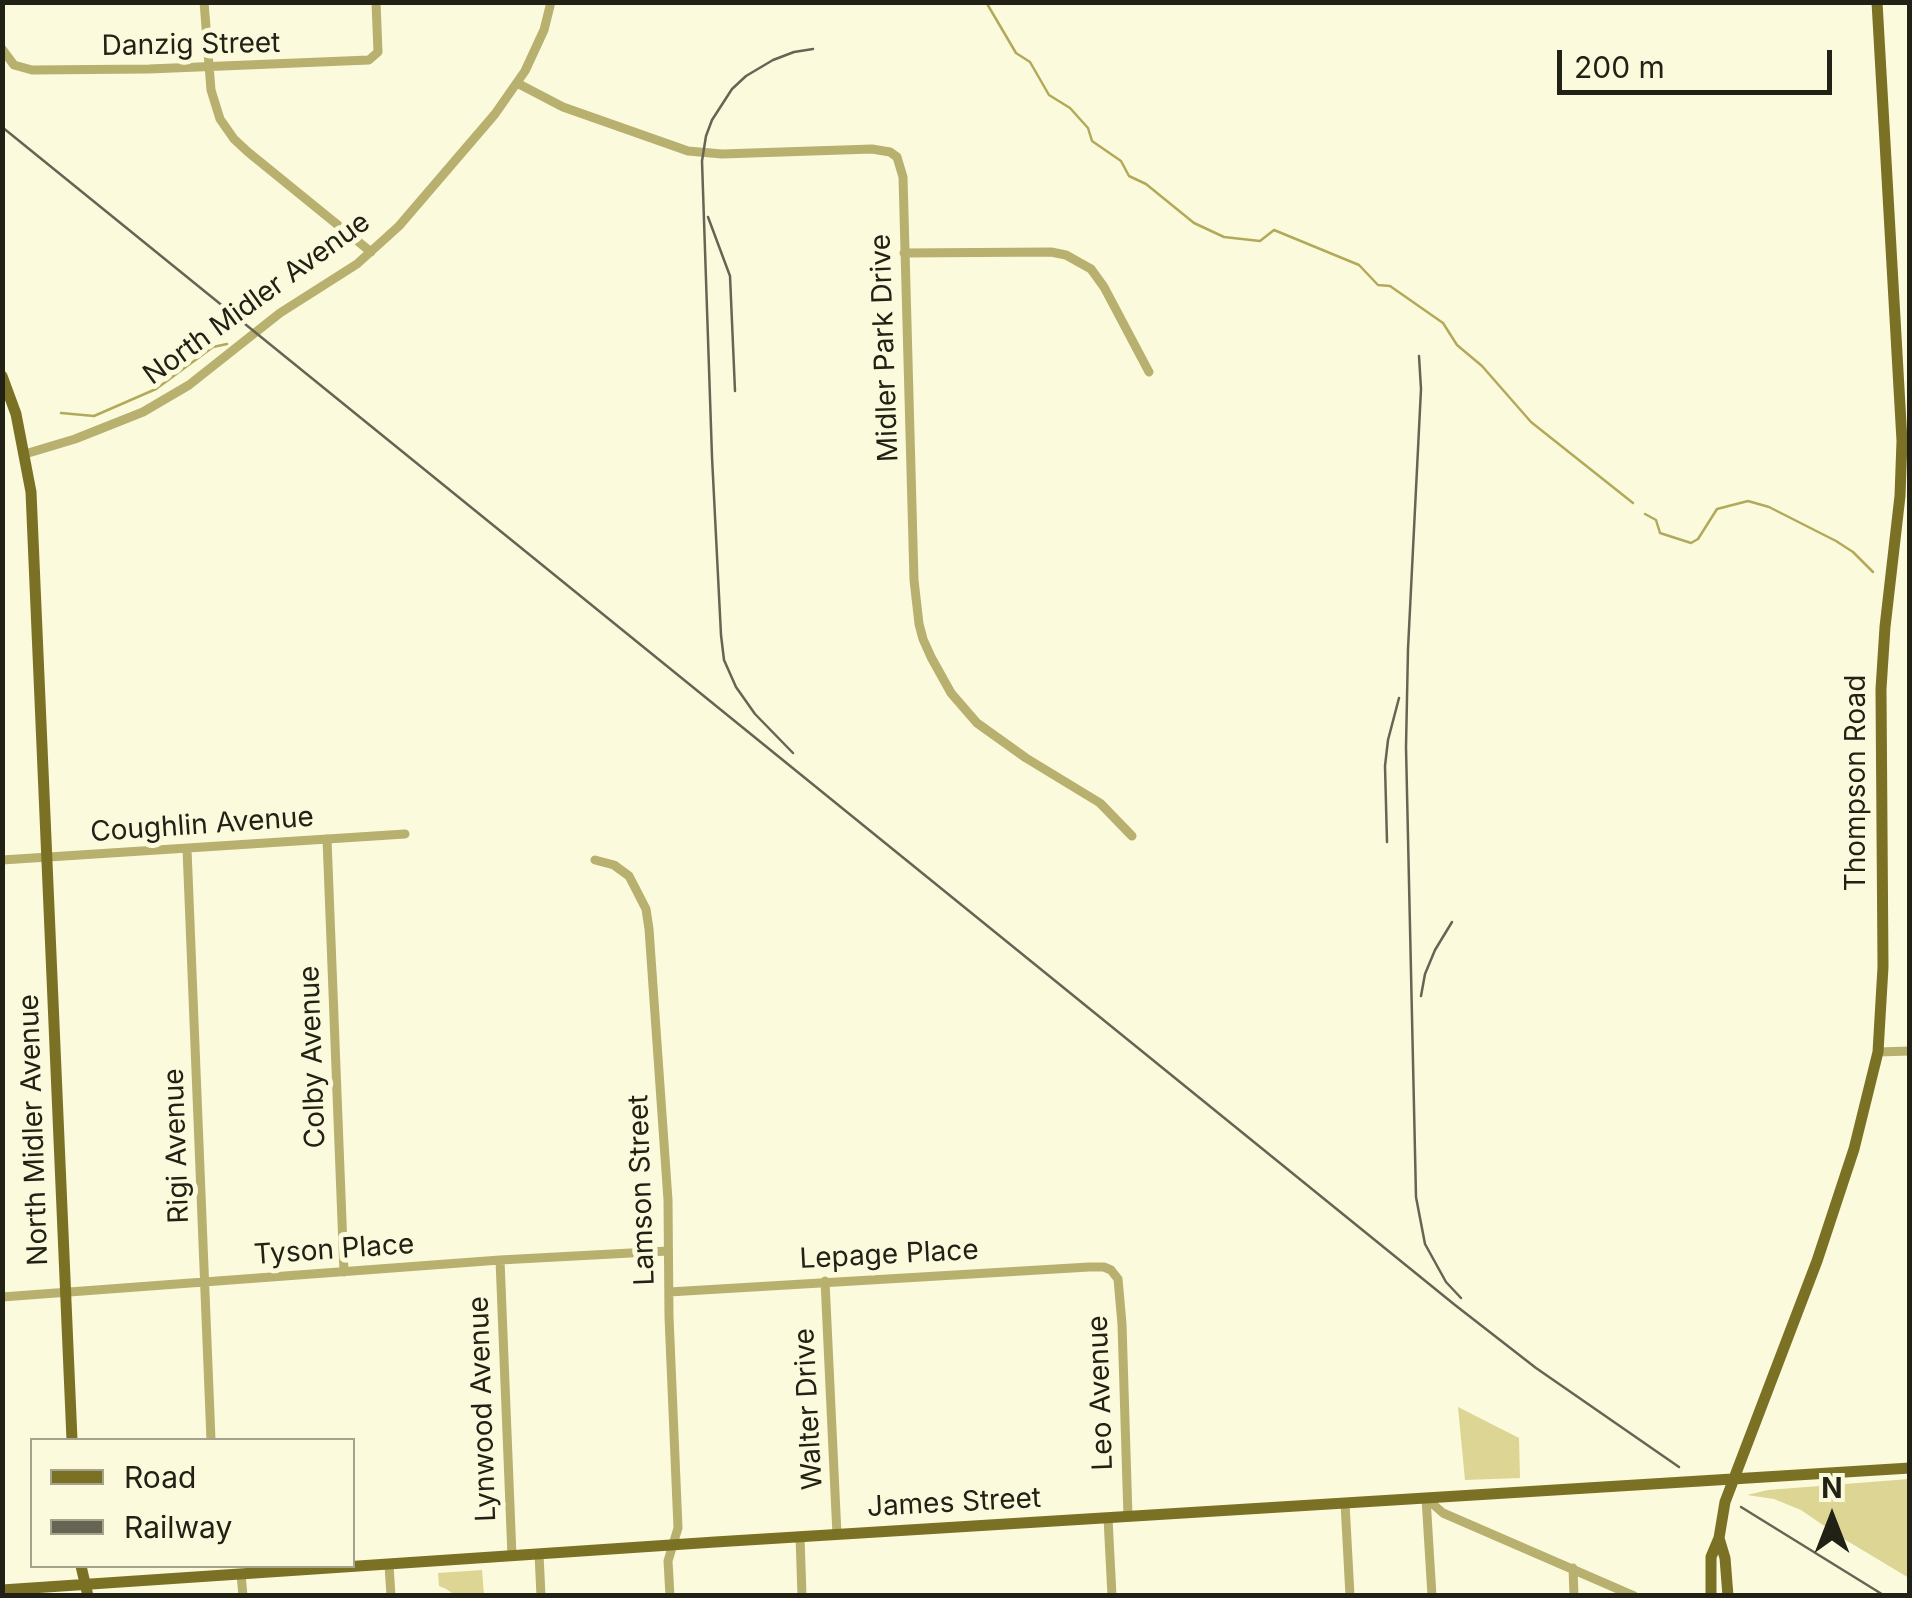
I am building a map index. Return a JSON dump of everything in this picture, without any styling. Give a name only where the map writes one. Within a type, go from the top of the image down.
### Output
[{"type":"main road","name":"Thompson Road","points":[[1711,1596],[1711,1557],[1719,1538],[1725,1502],[1817,1260],[1854,1149],[1878,1052],[1883,967],[1881,689],[1900,496],[1903,372],[1877,2]]},
{"type":"main road","points":[[3,377],[25,454]]},
{"type":"main road","name":"North Midler Avenue","points":[[25,454],[31,492],[72,1438]]},
{"type":"main road","name":"James Street","points":[[355,1566],[1910,1468]]},
{"type":"main road","name":"Thompson Road","points":[[1719,1538],[1728,1596]]},
{"type":"main road","name":"James Street","points":[[2,1590],[86,1590],[217,1570],[241,1574],[330,1568]]},
{"type":"street","points":[[204,2],[208,66],[220,120],[234,139],[371,252]]},
{"type":"street","name":"Danzig Street","points":[[5,54],[14,65],[32,70],[150,70],[369,60],[376,54],[379,40],[376,2]]},
{"type":"street","name":"North Midler Avenue","points":[[25,454],[144,412],[189,385],[280,313],[371,252],[435,186],[495,114],[525,71],[552,2]]},
{"type":"street","name":"Midler Park Drive","points":[[517,82],[563,107],[688,151],[722,154],[872,150],[890,152],[897,158],[901,168],[914,580],[919,624],[930,657],[951,693],[977,723],[1100,803],[1132,836]]},
{"type":"street","points":[[904,253],[1066,254],[1084,263],[1098,278],[1149,372]]},
{"type":"street","name":"Coughlin Avenue","points":[[2,860],[405,834]]},
{"type":"street","name":"Colby Avenue","points":[[327,840],[344,1272]]},
{"type":"street","name":"Rigi Avenue","points":[[186,849],[211,1438]]},
{"type":"street","name":"Lamson Street","points":[[594,860],[629,876],[646,909],[665,1161],[678,1528],[668,1561],[670,1596]]},
{"type":"street","points":[[1878,1052],[1910,1051]]},
{"type":"street","name":"Tyson Place","points":[[2,1297],[668,1251]]},
{"type":"street","name":"Lynwood Avenue","points":[[500,1260],[512,1556]]},
{"type":"street","name":"Lepage Place","points":[[669,1292],[1089,1267],[1112,1270]]},
{"type":"street","name":"Leo Avenue","points":[[1112,1270],[1118,1278],[1122,1324],[1128,1517]]},
{"type":"street","name":"Walter Drive","points":[[825,1282],[837,1534]]},
{"type":"street","points":[[1426,1498],[1443,1513],[1634,1596]]},
{"type":"street","points":[[1426,1498],[1432,1596]]},
{"type":"street","points":[[1346,1504],[1350,1596]]},
{"type":"street","points":[[1108,1518],[1112,1596]]},
{"type":"street","points":[[800,1536],[802,1596]]},
{"type":"street","points":[[539,1554],[541,1596]]},
{"type":"street","points":[[389,1564],[392,1596]]},
{"type":"street","points":[[1573,1568],[1574,1596]]},
{"type":"street","points":[[241,1574],[243,1596]]},
{"type":"shaded area","points":[[1458,1407],[1519,1438],[1520,1478],[1465,1480]]},
{"type":"shaded area","points":[[1909,1479],[1909,1578],[1801,1510],[1774,1499],[1747,1495],[1768,1490]]},
{"type":"shaded area","points":[[482,1570],[484,1595],[455,1595],[439,1586],[438,1573]]},
{"type":"waterway","points":[[986,2],[1016,53],[1030,62],[1049,95],[1070,108],[1088,128],[1092,141],[1121,161],[1129,176],[1146,184],[1194,223],[1224,237],[1260,241],[1274,230],[1359,265],[1378,285],[1390,286],[1443,323],[1457,345],[1482,366],[1531,422],[1633,503]]},
{"type":"waterway","points":[[61,413],[94,416],[156,389],[213,347],[227,344]]},
{"type":"waterway","points":[[1645,514],[1656,520],[1660,533],[1691,543],[1698,539],[1717,509],[1748,501],[1769,507],[1836,541],[1873,572]]},
{"type":"railway","points":[[793,753],[755,714],[736,687],[724,660],[712,457],[702,161],[712,120],[732,89],[773,60],[813,49]]},
{"type":"railway","points":[[2,127],[1455,1305],[1536,1368],[1679,1467]]},
{"type":"railway","points":[[708,217],[730,276],[735,391]]},
{"type":"railway","points":[[1419,356],[1421,389],[1406,747],[1416,1197],[1425,1244],[1446,1282],[1461,1298]]},
{"type":"railway","points":[[1387,842],[1385,766],[1399,698]]},
{"type":"railway","points":[[1421,996],[1435,950],[1452,922]]},
{"type":"railway","points":[[1741,1507],[1885,1596]]}]
